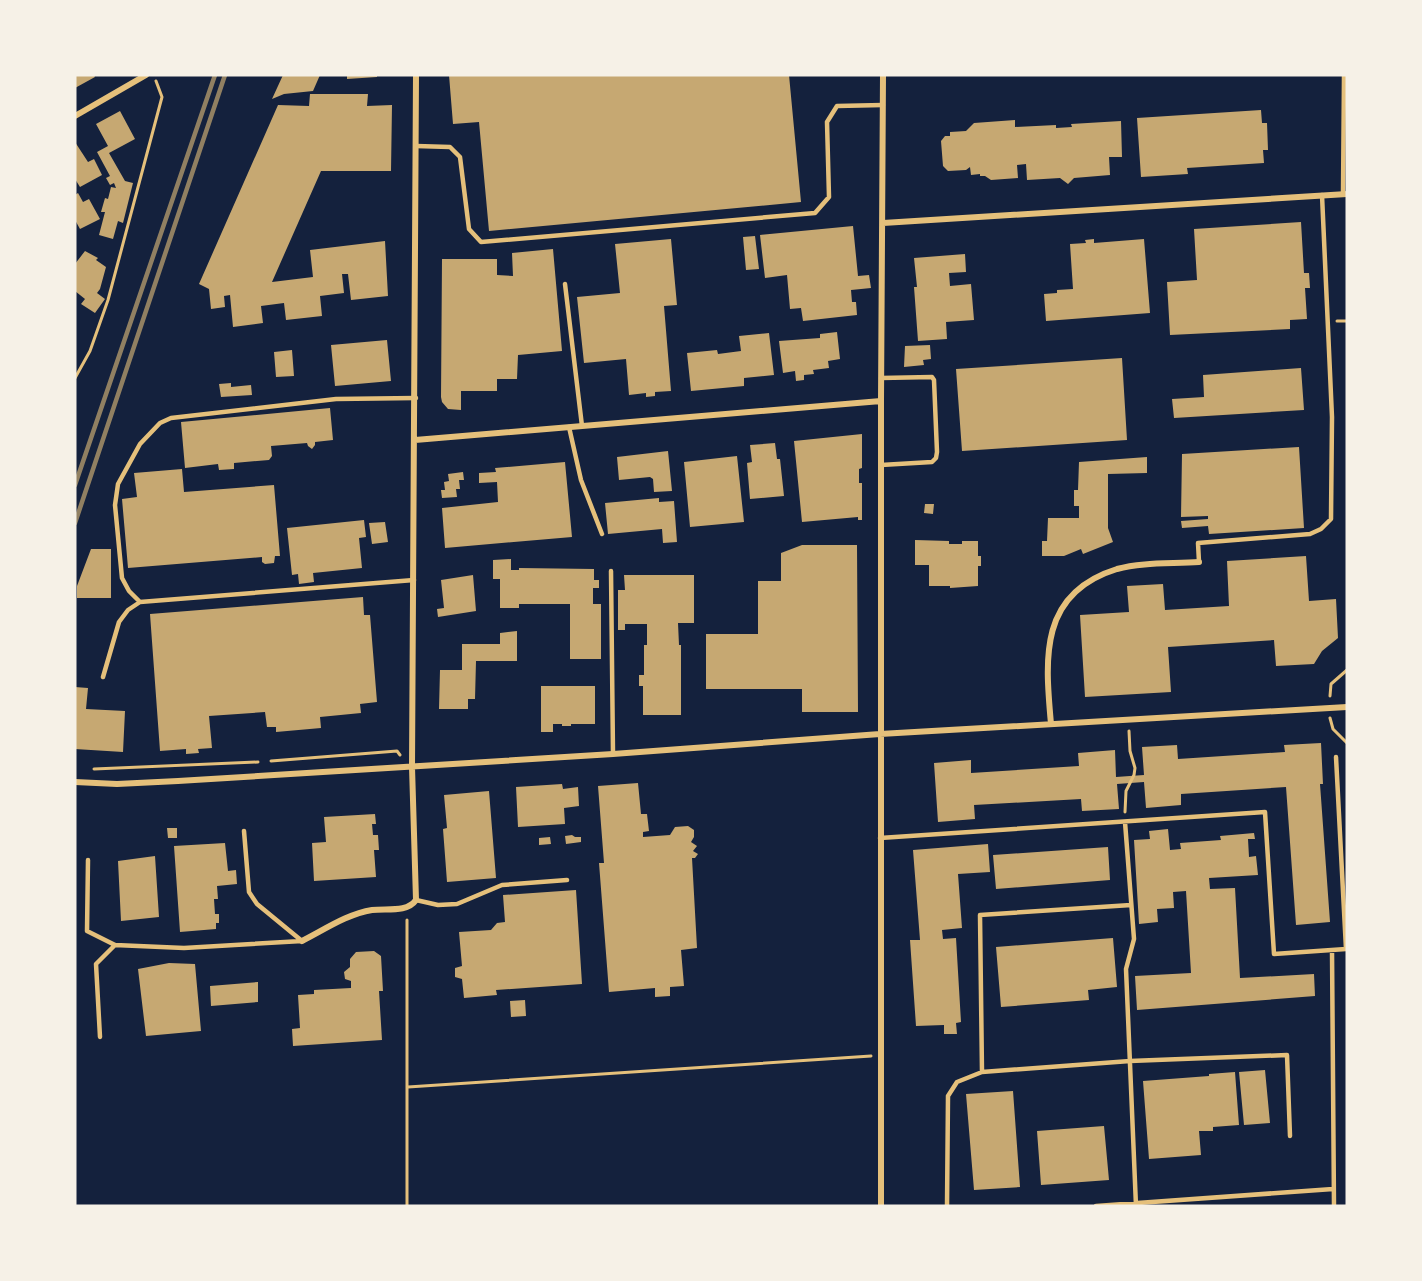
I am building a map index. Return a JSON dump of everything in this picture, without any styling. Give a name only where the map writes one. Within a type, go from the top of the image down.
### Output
[{"type":"street","points":[[75,116],[146,75]]},
{"type":"street","points":[[302,941],[353,915],[407,907],[416,900],[412,766],[416,398],[416,75]]},
{"type":"street","points":[[881,1206],[880,401],[883,75]]},
{"type":"street","points":[[883,223],[1345,194]]},
{"type":"street","points":[[415,440],[880,401]]},
{"type":"street","points":[[1051,724],[1047,649],[1051,631],[1067,602],[1078,589],[1094,579],[1119,569],[1199,562]]},
{"type":"street","points":[[75,782],[117,784],[178,781],[613,754],[880,734],[1347,707]]},
{"type":"lane","points":[[1344,75],[1345,194]]},
{"type":"lane","points":[[416,146],[450,147],[460,157],[469,229],[481,242],[815,213],[829,197],[827,122],[837,106],[883,105]]},
{"type":"lane","points":[[1199,562],[1198,543],[1310,534],[1322,529],[1331,519],[1332,417],[1322,195]]},
{"type":"lane","points":[[565,284],[582,426]]},
{"type":"lane","points":[[881,378],[932,377],[937,452],[932,462],[881,465]]},
{"type":"lane","points":[[140,602],[129,591],[122,578],[115,505],[118,484],[140,444],[160,423],[171,418],[336,399],[416,398]]},
{"type":"lane","points":[[569,427],[581,480],[602,534]]},
{"type":"lane","points":[[611,571],[613,754]]},
{"type":"lane","points":[[103,678],[119,622],[128,610],[140,602],[414,580]]},
{"type":"lane","points":[[880,838],[1264,812],[1274,954],[1346,949],[1336,757]]},
{"type":"lane","points":[[1125,822],[1134,939],[1126,969],[1136,1205]]},
{"type":"lane","points":[[244,831],[249,892],[257,904],[302,941]]},
{"type":"lane","points":[[88,860],[87,931],[115,945],[184,948],[302,941]]},
{"type":"lane","points":[[416,900],[438,905],[457,904],[502,885],[567,880]]},
{"type":"lane","points":[[982,1072],[980,915],[1131,905]]},
{"type":"lane","points":[[100,1037],[96,964],[115,945]]},
{"type":"lane","points":[[1332,950],[1334,1206]]},
{"type":"lane","points":[[947,1206],[948,1096],[957,1082],[982,1072],[1130,1061],[1287,1055],[1290,1136]]},
{"type":"lane","points":[[1096,1206],[1136,1205],[1334,1189]]},
{"type":"path","points":[[75,378],[90,351],[108,300],[162,97],[158,83],[151,75]]},
{"type":"path","points":[[1125,822],[1125,796],[1135,768],[1130,751],[1129,720]]},
{"type":"path","points":[[84,769],[266,762],[397,751],[412,766]]},
{"type":"path","points":[[407,907],[407,1206]]},
{"type":"path","points":[[408,1087],[880,1056]]},
{"type":"building","points":[[75,75],[94,75],[95,77],[75,88]]},
{"type":"building","points":[[283,75],[320,75],[313,91],[284,94],[272,99]]},
{"type":"building","points":[[347,75],[377,75],[377,77],[347,79]]},
{"type":"building","points":[[449,75],[789,75],[801,202],[489,231],[479,122],[453,124]]},
{"type":"building","points":[[310,94],[368,94],[367,106],[392,105],[391,171],[321,171],[272,282],[313,277],[310,250],[385,241],[388,296],[351,300],[348,274],[342,274],[344,293],[320,296],[322,316],[286,320],[284,303],[261,306],[263,323],[233,327],[230,295],[224,296],[225,307],[211,309],[209,289],[199,284],[278,105],[309,106]]},
{"type":"building","points":[[1261,110],[1262,123],[1267,123],[1268,150],[1263,150],[1264,163],[1187,168],[1188,174],[1141,177],[1137,118]]},
{"type":"building","points":[[120,111],[135,139],[109,153],[125,181],[133,183],[123,223],[118,221],[113,239],[99,235],[105,212],[101,212],[105,198],[108,199],[111,187],[116,188],[114,183],[110,185],[106,178],[110,176],[97,152],[108,146],[96,124]]},
{"type":"building","points":[[1015,120],[1015,127],[1056,125],[1056,128],[1072,127],[1071,124],[1121,121],[1122,157],[1109,157],[1110,175],[1074,178],[1068,184],[1060,178],[1027,180],[1026,164],[1017,165],[1018,178],[991,180],[980,174],[971,175],[970,167],[966,170],[948,171],[943,166],[941,141],[945,136],[950,136],[950,132],[966,131],[974,123]]},
{"type":"building","points":[[75,142],[88,162],[94,159],[102,175],[80,187],[75,179]]},
{"type":"building","points":[[78,193],[83,202],[89,199],[100,219],[80,229],[75,220],[75,195]]},
{"type":"building","points":[[1301,222],[1304,273],[1309,273],[1310,288],[1305,288],[1307,319],[1290,320],[1290,329],[1170,335],[1167,282],[1197,280],[1194,229]]},
{"type":"building","points":[[853,226],[858,276],[869,275],[871,288],[851,290],[852,302],[856,302],[857,315],[803,321],[801,308],[790,309],[787,275],[765,278],[760,235]]},
{"type":"building","points":[[755,236],[759,269],[746,270],[743,237]]},
{"type":"building","points":[[671,239],[677,305],[664,306],[671,391],[655,392],[655,396],[646,397],[646,393],[629,395],[626,359],[584,363],[577,297],[620,293],[615,244]]},
{"type":"building","points":[[1094,239],[1094,243],[1144,239],[1150,313],[1046,321],[1044,294],[1073,289],[1070,244],[1086,243],[1085,240]]},
{"type":"building","points":[[553,249],[562,351],[518,355],[517,379],[497,379],[497,391],[461,391],[461,410],[448,409],[441,397],[442,259],[497,259],[497,275],[513,276],[512,253]]},
{"type":"building","points":[[85,251],[98,258],[96,260],[106,267],[97,293],[105,299],[95,313],[81,304],[85,299],[75,291],[75,264]]},
{"type":"building","points":[[965,254],[966,272],[949,273],[950,286],[971,284],[974,320],[946,322],[947,339],[918,341],[914,258]]},
{"type":"building","points":[[837,332],[840,359],[828,361],[829,368],[813,370],[814,374],[804,375],[804,380],[796,381],[795,371],[783,373],[779,341],[820,338],[820,334]]},
{"type":"building","points":[[769,333],[774,375],[744,378],[744,386],[691,391],[687,353],[717,350],[718,354],[741,351],[739,336]]},
{"type":"building","points":[[387,340],[391,381],[335,386],[331,345]]},
{"type":"building","points":[[930,345],[931,359],[923,360],[924,365],[904,367],[905,346]]},
{"type":"building","points":[[292,350],[294,376],[276,377],[274,352]]},
{"type":"building","points":[[1122,358],[1127,440],[962,451],[956,369]]},
{"type":"building","points":[[1301,368],[1304,410],[1174,418],[1172,399],[1204,397],[1203,375]]},
{"type":"building","points":[[231,383],[231,387],[251,385],[252,395],[221,397],[219,384]]},
{"type":"building","points":[[330,408],[333,440],[315,442],[312,449],[307,443],[271,446],[272,456],[269,460],[234,463],[234,469],[219,470],[218,464],[185,468],[181,422]]},
{"type":"building","points":[[862,434],[862,468],[859,469],[859,483],[862,483],[862,520],[858,520],[858,517],[802,522],[794,441]]},
{"type":"building","points":[[775,443],[777,459],[780,459],[784,496],[750,499],[747,463],[752,462],[750,445]]},
{"type":"building","points":[[1299,447],[1304,528],[1209,534],[1208,526],[1182,528],[1181,521],[1208,519],[1208,516],[1181,517],[1182,454]]},
{"type":"building","points":[[668,451],[672,491],[654,492],[653,479],[650,477],[619,480],[617,457]]},
{"type":"building","points":[[737,456],[744,522],[690,527],[684,462]]},
{"type":"building","points":[[1147,457],[1147,473],[1108,474],[1108,528],[1113,542],[1083,554],[1081,549],[1064,556],[1042,556],[1042,541],[1047,541],[1048,518],[1079,518],[1079,506],[1074,506],[1074,490],[1078,490],[1079,462]]},
{"type":"building","points":[[565,462],[572,537],[445,548],[442,508],[498,502],[497,482],[479,483],[479,473],[496,472],[495,468]]},
{"type":"building","points":[[182,469],[184,492],[274,485],[280,556],[275,556],[274,563],[265,564],[262,562],[262,557],[128,568],[122,499],[137,497],[134,473]]},
{"type":"building","points":[[463,472],[464,480],[459,480],[460,489],[456,489],[457,497],[442,498],[441,490],[445,490],[444,482],[449,481],[448,474]]},
{"type":"building","points":[[659,498],[659,502],[674,501],[677,542],[663,543],[662,529],[608,534],[605,503]]},
{"type":"building","points":[[925,504],[934,504],[933,514],[924,513]]},
{"type":"building","points":[[364,520],[366,537],[359,538],[362,568],[313,573],[314,582],[299,584],[298,574],[292,575],[287,528]]},
{"type":"building","points":[[385,522],[388,542],[372,544],[369,523]]},
{"type":"building","points":[[915,540],[949,541],[949,544],[978,541],[981,566],[978,566],[978,586],[950,588],[950,586],[929,586],[929,565],[915,565]]},
{"type":"building","points":[[802,545],[857,545],[858,712],[802,712],[802,689],[706,689],[706,634],[758,634],[758,581],[781,581],[781,553]]},
{"type":"building","points":[[91,549],[111,549],[111,598],[77,598],[77,586]]},
{"type":"building","points":[[1306,556],[1309,601],[1336,599],[1338,638],[1322,651],[1314,664],[1276,666],[1274,640],[1168,647],[1171,692],[1085,697],[1080,615],[1129,612],[1127,586],[1163,584],[1165,610],[1229,606],[1227,561]]},
{"type":"building","points":[[511,559],[511,570],[519,570],[519,568],[594,569],[594,580],[599,580],[599,588],[593,588],[593,604],[601,604],[601,659],[570,659],[570,604],[519,604],[519,608],[500,608],[500,579],[493,579],[493,560]]},
{"type":"building","points":[[473,575],[476,611],[438,617],[437,609],[444,608],[441,580]]},
{"type":"building","points":[[624,575],[694,575],[694,623],[678,623],[679,645],[681,645],[681,715],[643,715],[643,686],[639,686],[639,675],[644,675],[647,624],[625,624],[625,630],[618,630],[618,590],[625,590]]},
{"type":"building","points":[[363,597],[364,615],[370,615],[377,702],[360,704],[361,713],[320,717],[321,728],[276,732],[276,727],[267,727],[265,712],[209,716],[212,748],[198,749],[199,753],[186,754],[186,749],[160,751],[150,614]]},
{"type":"building","points":[[517,631],[517,661],[476,661],[475,699],[468,699],[468,709],[439,709],[440,670],[462,670],[462,644],[500,644],[500,633]]},
{"type":"building","points":[[541,686],[595,686],[595,724],[562,726],[562,724],[553,724],[553,732],[541,732]]},
{"type":"building","points":[[75,687],[88,688],[86,709],[125,711],[123,752],[75,749]]},
{"type":"building","points":[[1321,743],[1323,784],[1320,784],[1330,922],[1296,925],[1286,787],[1181,794],[1181,805],[1146,808],[1144,782],[1117,784],[1119,809],[1082,811],[1081,799],[974,805],[975,819],[938,822],[934,763],[971,760],[971,773],[1079,766],[1078,753],[1115,750],[1116,777],[1144,775],[1142,747],[1177,745],[1178,759],[1285,752],[1284,745]]},
{"type":"building","points":[[638,783],[641,814],[647,814],[649,831],[643,832],[643,837],[670,835],[675,827],[688,826],[694,830],[691,842],[697,846],[693,851],[698,854],[692,858],[697,948],[681,950],[684,986],[670,987],[670,996],[655,997],[655,988],[609,992],[599,863],[604,863],[598,786]]},
{"type":"building","points":[[562,784],[563,789],[578,787],[579,806],[564,808],[565,824],[518,827],[516,787]]},
{"type":"building","points":[[489,791],[496,878],[447,882],[443,829],[447,828],[444,795]]},
{"type":"building","points":[[375,814],[376,824],[372,824],[373,835],[378,835],[379,850],[374,850],[376,877],[314,881],[312,843],[326,842],[324,817]]},
{"type":"building","points":[[167,828],[177,828],[177,838],[168,838]]},
{"type":"building","points":[[1168,829],[1170,850],[1181,849],[1180,843],[1221,840],[1220,836],[1254,833],[1255,839],[1248,839],[1249,857],[1256,856],[1258,875],[1209,878],[1210,889],[1235,888],[1240,978],[1314,974],[1315,996],[1137,1010],[1135,976],[1191,973],[1186,891],[1173,892],[1174,908],[1157,909],[1158,922],[1139,924],[1134,840],[1150,839],[1149,831]]},
{"type":"building","points":[[565,836],[581,837],[581,842],[566,844]]},
{"type":"building","points":[[550,837],[551,844],[539,845],[539,838]]},
{"type":"building","points":[[225,843],[228,871],[236,870],[237,884],[217,886],[218,899],[214,899],[215,914],[219,914],[219,923],[216,923],[216,929],[180,932],[174,846]]},
{"type":"building","points":[[988,844],[990,872],[958,874],[962,928],[942,930],[943,939],[956,938],[961,1022],[956,1023],[957,1034],[944,1034],[944,1025],[916,1026],[910,940],[920,940],[913,850]]},
{"type":"building","points":[[1108,847],[1110,880],[996,889],[993,855]]},
{"type":"building","points":[[155,856],[159,917],[121,921],[118,861]]},
{"type":"building","points":[[576,890],[582,984],[496,990],[497,995],[464,998],[462,979],[455,977],[455,968],[462,966],[459,932],[491,930],[497,923],[505,922],[503,895]]},
{"type":"building","points":[[1113,938],[1117,987],[1088,990],[1089,1000],[1001,1007],[996,947]]},
{"type":"building","points":[[374,951],[381,956],[383,991],[379,991],[382,1040],[293,1046],[292,1029],[300,1028],[298,995],[314,994],[314,990],[351,988],[351,981],[345,979],[344,972],[350,967],[350,959],[356,952]]},
{"type":"building","points":[[169,963],[195,964],[201,1031],[146,1036],[138,969]]},
{"type":"building","points":[[258,982],[258,1002],[211,1006],[210,986]]},
{"type":"building","points":[[525,1000],[526,1016],[511,1017],[510,1001]]},
{"type":"building","points":[[1265,1070],[1270,1123],[1244,1125],[1239,1072]]},
{"type":"building","points":[[1235,1072],[1239,1125],[1213,1127],[1213,1131],[1199,1131],[1201,1155],[1149,1159],[1143,1081]]},
{"type":"building","points":[[1013,1091],[1020,1187],[974,1190],[966,1094]]},
{"type":"building","points":[[1104,1126],[1109,1180],[1041,1185],[1037,1131]]},
{"type":"railway","points":[[75,485],[215,75]]},
{"type":"railway","points":[[75,523],[225,75]]}]
